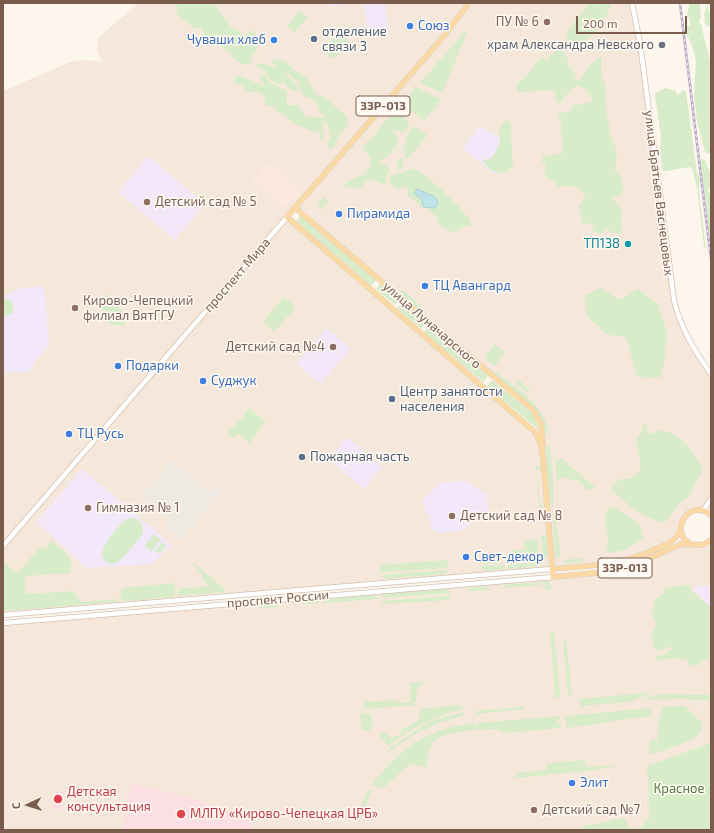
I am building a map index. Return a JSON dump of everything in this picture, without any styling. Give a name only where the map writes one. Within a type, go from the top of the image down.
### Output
[{"type":"main road","name":"проспект Мира","points":[[3,546],[439,42],[469,3]]},
{"type":"main road","name":"улица Братьев Васнецовых","points":[[632,3],[640,43],[674,300],[684,332],[694,350],[711,374]]},
{"type":"main road","name":"улица Луначарского","points":[[295,208],[533,410],[539,419],[542,428],[553,576]]},
{"type":"main road","name":"улица Луначарского","points":[[287,217],[531,428],[539,439],[543,456]]},
{"type":"main road","points":[[703,511],[711,499]]},
{"type":"main road","points":[[711,516],[703,511],[694,511],[685,515],[682,520],[680,531],[684,539],[693,545],[705,545],[711,540]]},
{"type":"main road","name":"33Р-013","points":[[552,569],[614,563],[630,559],[673,542],[680,531]]},
{"type":"main road","name":"33Р-013","points":[[553,576],[615,571],[639,563],[676,546],[686,544],[693,545]]},
{"type":"main road","name":"проспект России","points":[[3,614],[552,569]]},
{"type":"main road","name":"проспект России","points":[[3,623],[553,576]]},
{"type":"shaded area","points":[[139,3],[632,3],[670,273],[680,322],[711,374],[711,499],[703,511],[694,511],[681,526],[673,542],[614,563],[3,615],[3,91],[70,62],[88,60],[102,62],[97,50],[98,38]],"holes":[[[295,208],[537,415],[543,441],[287,217]]]},
{"type":"shaded area","points":[[321,3],[361,3],[330,6]]},
{"type":"shaded area","points":[[361,3],[385,3],[389,33],[368,35],[364,5]]},
{"type":"shaded area","points":[[480,126],[510,144],[510,164],[505,172],[495,174],[462,148]]},
{"type":"shaded area","points":[[148,156],[205,204],[175,240],[118,192]]},
{"type":"shaded area","points":[[268,163],[299,192],[286,207],[252,180]]},
{"type":"shaded area","points":[[44,286],[49,345],[28,372],[3,373],[3,295],[11,294],[15,289]]},
{"type":"shaded area","points":[[327,328],[351,349],[320,384],[296,363]]},
{"type":"shaded area","points":[[347,437],[382,467],[364,489],[329,459]]},
{"type":"shaded area","points":[[172,460],[210,493],[218,484],[224,489],[181,540],[164,525],[168,519],[141,496]]},
{"type":"shaded area","name":"Гимназия № 1","points":[[82,469],[172,545],[152,564],[87,568],[36,522]]},
{"type":"shaded area","points":[[465,481],[486,493],[490,513],[481,514],[461,531],[439,533],[431,528],[430,514],[426,514],[425,506],[421,502],[439,483]]},
{"type":"shaded area","points":[[711,540],[711,830],[3,830],[3,623],[615,571],[676,546],[698,545]]},
{"type":"shaded area","points":[[695,586],[711,586],[711,608],[694,590]]},
{"type":"shaded area","name":"МЛПУ «Кирово-Чепецкая ЦРБ»","points":[[131,784],[197,799],[254,822],[251,830],[123,830]]},
{"type":"shaded area","name":"Детская консультация","points":[[57,790],[64,791],[61,811],[53,809]]},
{"type":"green space","points":[[175,3],[209,3],[215,5],[232,28],[238,30],[243,36],[252,30],[258,38],[257,50],[252,56],[250,64],[238,62],[233,58],[230,52],[213,39],[205,36],[201,28],[194,28],[179,17]]},
{"type":"green space","points":[[590,3],[610,3],[609,10],[605,19],[598,28],[582,43],[575,45],[569,42],[566,33]]},
{"type":"green space","points":[[690,3],[700,3],[701,17],[699,22],[701,24],[711,65],[711,152],[708,154],[705,152],[697,122],[694,95],[696,61],[692,45],[686,33],[686,27],[691,25],[687,13]]},
{"type":"green space","points":[[707,4],[711,18],[710,27],[705,24],[704,15]]},
{"type":"green space","points":[[300,11],[308,18],[295,32],[287,25]]},
{"type":"green space","points":[[466,30],[467,33],[444,89],[440,92],[420,83]]},
{"type":"green space","points":[[338,33],[342,33],[349,42],[336,57],[332,58],[324,52],[324,49]]},
{"type":"green space","points":[[557,51],[563,51],[568,60],[568,66],[576,74],[575,79],[579,81],[587,69],[601,55],[601,73],[606,88],[606,108],[610,133],[616,149],[617,162],[614,169],[621,177],[623,192],[620,196],[611,198],[620,206],[621,209],[622,233],[616,234],[606,229],[600,234],[592,230],[593,226],[590,223],[582,224],[579,207],[586,193],[584,194],[577,188],[571,186],[555,187],[555,181],[546,178],[543,173],[546,170],[545,164],[542,162],[543,156],[563,153],[561,122],[558,114],[560,112],[569,113],[573,106],[591,102],[593,99],[587,91],[577,85],[563,98],[562,102],[558,103],[556,100],[555,90],[519,92],[516,86],[517,84],[529,73],[539,59],[543,57],[548,60],[550,55]]},
{"type":"green space","points":[[275,60],[286,62],[293,70],[298,71],[307,79],[316,94],[324,97],[347,116],[348,126],[340,134],[336,144],[331,149],[327,147],[331,136],[326,121],[323,122],[324,140],[321,140],[319,132],[312,131],[291,122],[285,115],[276,111],[275,107],[266,105],[265,96],[258,92],[248,92],[241,85],[236,85],[234,79],[237,75],[265,86],[259,77],[264,74],[271,83],[287,90],[287,105],[299,105],[306,117],[324,117],[325,116],[319,111],[315,101],[302,95],[299,83],[285,70],[287,75],[297,86],[298,89],[296,92],[288,88],[284,82],[280,84],[273,82],[264,70],[257,67],[257,63],[277,67],[278,65],[272,64],[272,61]]},
{"type":"green space","points":[[416,87],[440,99],[438,105],[424,120],[402,104]]},
{"type":"green space","points":[[666,88],[676,91],[678,96],[682,90],[686,91],[697,173],[700,179],[699,191],[706,249],[704,247],[697,187],[692,168],[690,167],[663,171],[662,168],[660,148],[661,137],[655,93]]},
{"type":"green space","points":[[402,115],[408,120],[408,128],[404,132],[392,130],[399,142],[387,157],[379,161],[379,164],[386,165],[390,169],[387,175],[386,185],[370,179],[359,188],[345,187],[345,183],[364,174],[370,166],[371,158],[363,148],[365,144],[374,136],[387,119]]},
{"type":"green space","points":[[510,120],[513,165],[510,170],[501,173],[488,168],[482,160],[492,158],[500,143],[499,131],[503,122]]},
{"type":"green space","points":[[414,126],[427,135],[408,159],[404,156],[405,144],[407,135]]},
{"type":"green space","points":[[399,158],[402,158],[404,165],[399,170],[396,168]]},
{"type":"green space","points":[[700,159],[704,159],[711,174],[711,189],[707,189],[711,195],[711,247]]},
{"type":"green space","points":[[413,168],[427,177],[447,194],[465,213],[472,226],[464,226],[455,232],[440,227],[436,216],[424,207],[435,207],[438,203],[435,197],[417,189],[414,192],[423,202],[423,207],[420,207],[416,201],[408,196],[408,188],[403,187],[397,189],[390,184],[390,175],[399,174]]},
{"type":"green space","points":[[324,197],[329,201],[320,211],[318,204]]},
{"type":"green space","points":[[301,215],[376,280],[371,286],[296,221]]},
{"type":"green space","points":[[381,283],[399,300],[395,305],[376,289]]},
{"type":"green space","points":[[600,288],[620,300],[638,289],[658,304],[667,332],[664,364],[660,377],[655,378],[637,376],[627,340],[623,336],[607,335],[587,316],[584,296]]},
{"type":"green space","points":[[403,290],[424,309],[421,312],[402,296],[401,292]]},
{"type":"green space","points":[[105,293],[125,314],[125,326],[109,324],[101,306],[104,302]]},
{"type":"green space","points":[[284,297],[294,305],[295,308],[276,330],[273,331],[264,323],[264,320]]},
{"type":"green space","points":[[3,298],[12,301],[14,308],[11,314],[3,316]]},
{"type":"green space","points":[[402,303],[426,323],[421,328],[397,308]]},
{"type":"green space","points":[[429,325],[488,376],[483,382],[424,332]]},
{"type":"green space","points":[[495,344],[505,353],[494,366],[484,357]]},
{"type":"green space","points":[[495,371],[522,392],[538,408],[544,417],[548,439],[540,418],[528,402],[495,375]]},
{"type":"green space","points":[[492,380],[533,414],[539,430],[487,386]]},
{"type":"green space","points":[[519,380],[530,390],[528,393],[516,384]]},
{"type":"green space","points":[[248,408],[266,421],[250,443],[239,434],[233,439],[227,433],[243,417]]},
{"type":"green space","points":[[646,423],[648,434],[666,431],[672,433],[683,441],[696,457],[703,469],[687,498],[680,502],[666,522],[658,521],[636,510],[610,488],[620,479],[631,479],[638,473],[641,465],[636,442],[641,433],[643,424]]},
{"type":"green space","points":[[545,446],[550,446],[553,477],[553,508],[551,505]]},
{"type":"green space","points":[[561,458],[594,486],[594,489],[588,490],[577,480],[571,480],[568,477],[561,478],[560,481],[557,481],[555,462]]},
{"type":"green space","points":[[536,466],[540,466],[541,469],[537,470],[540,505],[544,505],[542,508],[539,508]]},
{"type":"green space","points":[[611,507],[615,507],[640,525],[643,537],[635,544],[627,548],[608,553],[608,536],[605,517],[606,513]]},
{"type":"green space","points":[[553,512],[555,513],[561,557],[555,558]]},
{"type":"green space","points":[[128,518],[137,519],[142,525],[143,531],[139,539],[122,559],[114,564],[110,564],[102,556],[102,552],[107,541]]},
{"type":"green space","points":[[154,534],[161,540],[151,552],[144,546]]},
{"type":"green space","points":[[537,536],[540,559],[510,561],[510,551],[525,549],[524,541],[537,540]]},
{"type":"green space","points":[[541,536],[546,537],[548,558],[543,558]]},
{"type":"green space","points":[[52,541],[70,557],[71,573],[25,576],[26,594],[74,591],[81,602],[118,599],[117,602],[3,611],[3,561],[17,573],[40,548],[47,547]]},
{"type":"green space","points":[[162,542],[166,546],[160,554],[155,550]]},
{"type":"green space","points":[[500,557],[501,563],[482,564],[481,559]]},
{"type":"green space","points":[[583,558],[583,562],[565,564],[565,560]]},
{"type":"green space","points":[[447,560],[448,568],[380,572],[380,565]]},
{"type":"green space","points":[[540,562],[541,566],[508,569],[508,564]]},
{"type":"green space","points":[[194,563],[225,589],[225,592],[178,596],[178,589],[210,586],[202,579],[201,572],[192,564]]},
{"type":"green space","points":[[505,565],[505,569],[483,571],[482,566]]},
{"type":"green space","points":[[448,570],[446,574],[384,579],[381,575]]},
{"type":"green space","points":[[543,580],[550,582],[551,590],[546,590]]},
{"type":"green space","points":[[541,582],[541,585],[504,588],[504,585]]},
{"type":"green space","points":[[174,583],[174,597],[122,600],[121,590],[123,588]]},
{"type":"green space","points":[[688,585],[692,586],[691,590],[710,607],[711,659],[701,660],[701,665],[690,665],[686,659],[675,658],[656,661],[655,657],[659,654],[664,656],[666,652],[674,648],[665,647],[663,650],[656,650],[653,647],[652,634],[656,624],[652,613],[655,599],[663,594],[664,588]]},
{"type":"green space","points":[[485,586],[489,588],[489,590],[469,591],[469,588]]},
{"type":"green space","points":[[447,589],[451,593],[381,598],[386,594]]},
{"type":"green space","points":[[374,595],[378,599],[322,603],[324,599]]},
{"type":"green space","points":[[451,596],[449,600],[382,604],[382,601]]},
{"type":"green space","points":[[319,599],[319,603],[303,605],[307,600]]},
{"type":"green space","points":[[278,602],[278,607],[260,608],[255,604]]},
{"type":"green space","points":[[550,631],[554,631],[560,697],[555,698]]},
{"type":"green space","points":[[563,641],[566,641],[572,694],[568,697]]},
{"type":"green space","points":[[427,681],[417,688],[414,705],[367,709],[363,708],[365,702],[396,700],[400,703],[411,702],[410,683]]},
{"type":"green space","points":[[654,692],[628,702],[580,706],[579,699]]},
{"type":"green space","points":[[662,694],[711,695],[711,701],[681,699],[640,700]]},
{"type":"green space","points":[[460,705],[464,709],[443,715],[424,723],[406,733],[388,746],[377,733],[387,733],[392,738],[402,733],[401,730],[419,720],[420,709]]},
{"type":"green space","points":[[684,705],[702,723],[699,734],[679,745],[647,754],[651,739],[653,738],[656,743],[658,741],[659,719],[665,706],[675,707]]},
{"type":"green space","points":[[524,707],[524,709],[477,714],[476,711]]},
{"type":"green space","points":[[652,708],[652,716],[566,728],[567,719],[565,719],[565,716]]},
{"type":"green space","points":[[464,712],[463,716],[434,725],[409,738],[392,750],[389,748],[431,721]]},
{"type":"green space","points":[[363,713],[371,714],[372,727],[370,730],[364,731],[361,728],[360,715]]},
{"type":"green space","points":[[560,716],[558,723],[561,723],[561,728],[505,733],[496,729],[478,730],[477,723]]},
{"type":"green space","points":[[475,723],[476,730],[448,734],[435,741],[428,756],[427,767],[410,764],[384,787],[380,788],[374,785],[374,782],[395,759],[418,741],[444,729]]},
{"type":"green space","name":"Красное","points":[[711,743],[711,830],[583,830],[583,826],[625,818],[628,826],[632,829],[642,827],[650,817],[647,766]]},
{"type":"green space","points":[[585,760],[586,767],[618,765],[596,770],[515,778],[516,773],[546,770],[547,763]]},
{"type":"green space","points":[[372,790],[358,823],[359,815],[368,791]]},
{"type":"water","points":[[417,189],[435,197],[438,203],[435,208],[423,207],[422,200],[415,194]]},
{"type":"railway","points":[[680,3],[711,259]]},
{"type":"place","name":"ПУ № 6","points":[[547,22]]},
{"type":"place","name":"Союз","points":[[410,26]]},
{"type":"place","name":"отделение связи 3","points":[[314,39]]},
{"type":"place","name":"Чуваши хлеб","points":[[274,40]]},
{"type":"place","name":"храм Александра Невского","points":[[662,45]]},
{"type":"place","name":"Детский сад № 5","points":[[147,202]]},
{"type":"place","name":"Пирамида","points":[[339,214]]},
{"type":"place","name":"ТП138","points":[[628,244]]},
{"type":"place","name":"ТЦ Авангард","points":[[425,286]]},
{"type":"place","name":"Кирово-Чепецкий филиал ВятГГУ","points":[[75,308]]},
{"type":"place","name":"Детский сад №4","points":[[333,347]]},
{"type":"place","name":"Подарки","points":[[118,366]]},
{"type":"place","name":"Суджук","points":[[203,381]]},
{"type":"place","name":"Центр занятости населения","points":[[392,399]]},
{"type":"place","name":"ТЦ Русь","points":[[69,434]]},
{"type":"place","name":"Пожарная часть","points":[[302,457]]},
{"type":"place","name":"Гимназия № 1","points":[[88,508]]},
{"type":"place","name":"Детский сад № 8","points":[[452,516]]},
{"type":"place","name":"Свет-декор","points":[[466,557]]},
{"type":"place","name":"Элит","points":[[572,783]]},
{"type":"place","name":"Детская консультация","points":[[58,799]]},
{"type":"place","name":"Детский сад №7","points":[[534,810]]},
{"type":"place","name":"МЛПУ «Кирово-Чепецкая ЦРБ»","points":[[181,814]]}]
